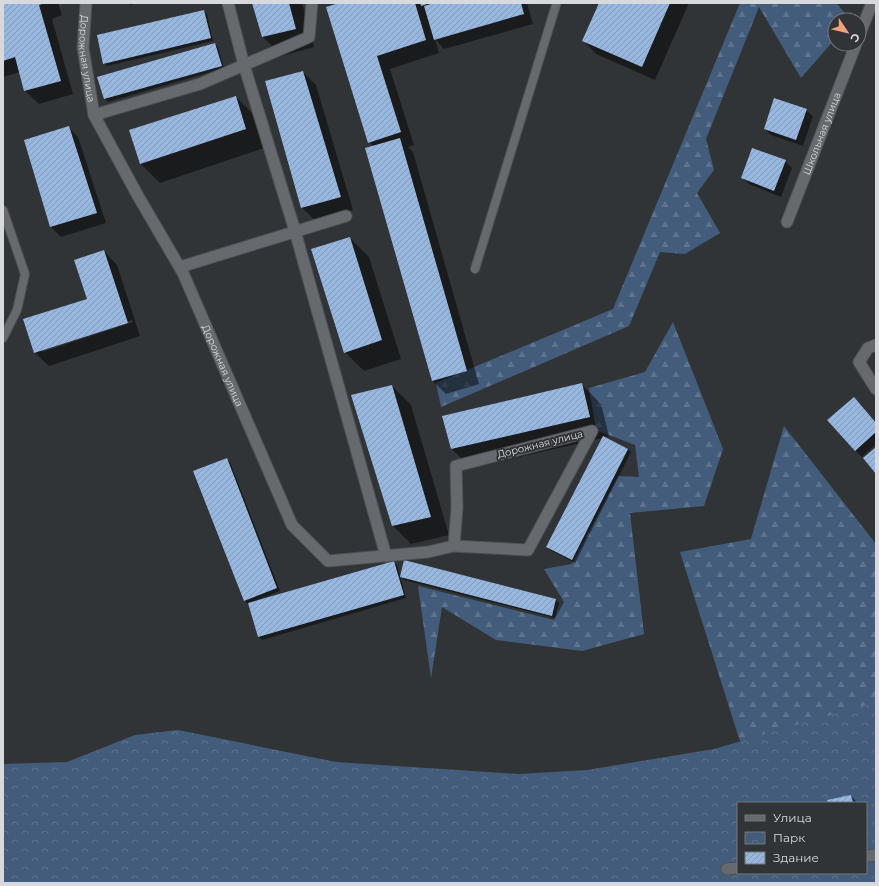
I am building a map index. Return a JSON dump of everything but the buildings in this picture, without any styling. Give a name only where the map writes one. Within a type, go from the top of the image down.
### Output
[{"type":"street","name":"Дорожная улица","points":[[86,3],[83,48],[94,115],[138,196],[180,267],[292,525],[328,560],[428,552],[454,546],[528,550],[592,431],[456,466],[457,508],[454,546]]},
{"type":"street","points":[[228,3],[244,65],[295,231],[386,556]]},
{"type":"street","name":"Дорожная улица","points":[[94,115],[200,84],[309,37],[312,3]]},
{"type":"street","points":[[867,16],[872,3]]},
{"type":"street","name":"Школьная улица","points":[[787,222],[853,52]]},
{"type":"street","points":[[180,267],[346,216]]},
{"type":"street","points":[[876,345],[868,348],[859,362],[876,389]]},
{"type":"lane","points":[[475,269],[556,3]]},
{"type":"lane","points":[[3,210],[25,274],[17,310],[3,338]]},
{"type":"green space","points":[[740,3],[836,3],[844,12],[827,12],[827,48],[801,78],[759,7],[706,139],[714,170],[697,193],[720,233],[685,254],[660,252],[629,326],[441,407],[436,383],[613,309]]},
{"type":"green space","points":[[673,322],[723,449],[704,506],[630,513],[644,634],[582,651],[496,640],[442,607],[431,678],[418,586],[554,620],[564,602],[544,569],[572,564],[618,476],[639,477],[635,445],[596,430],[589,388],[645,372]]},
{"type":"green space","points":[[784,426],[876,544],[876,735],[744,754],[680,552],[751,539]]},
{"type":"green space","points":[[876,702],[876,883],[3,883],[3,764],[67,762],[135,735],[178,730],[336,762],[519,774],[587,770],[714,749]]}]
